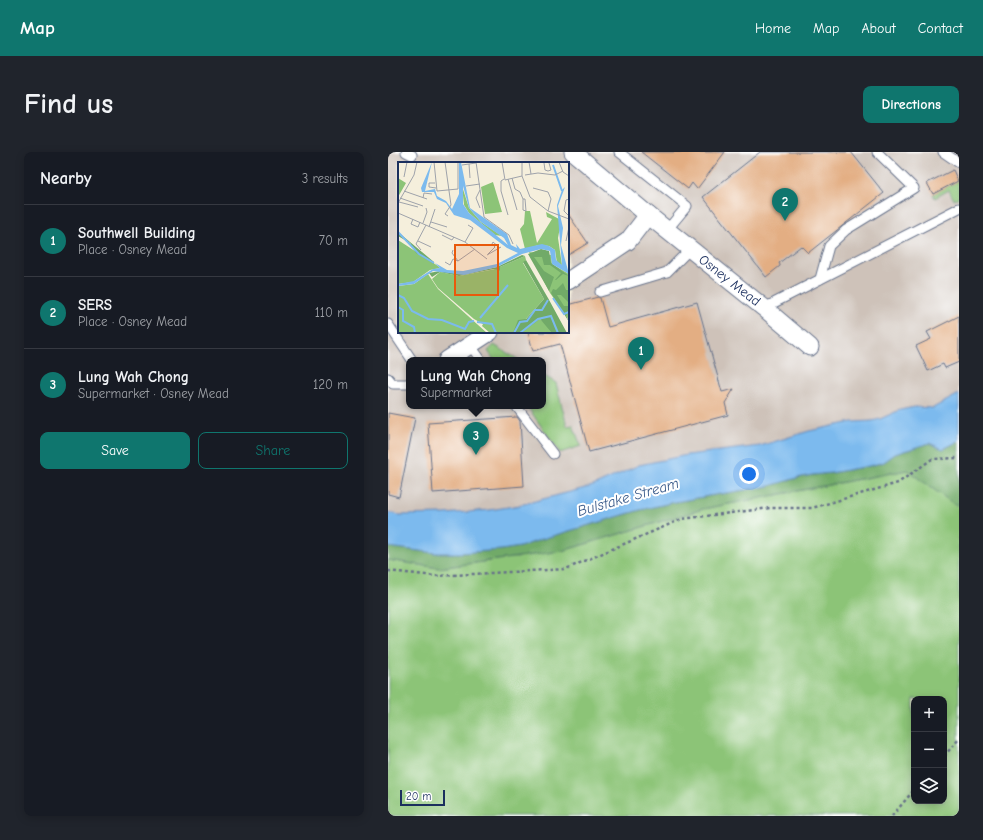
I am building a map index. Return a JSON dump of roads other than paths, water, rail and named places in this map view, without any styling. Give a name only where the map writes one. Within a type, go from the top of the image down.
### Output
[{"type":"street","name":"Osney Mead","points":[[579,154],[648,215],[764,308],[810,348]]},
{"type":"street","points":[[569,279],[628,241],[648,215]]},
{"type":"street","points":[[452,357],[488,333]]},
{"type":"lane","points":[[620,152],[687,206],[667,230]]},
{"type":"lane","points":[[820,279],[829,246],[835,240],[846,230],[914,188],[877,152]]},
{"type":"lane","points":[[943,152],[959,163]]},
{"type":"lane","points":[[764,308],[959,208]]},
{"type":"lane","points":[[600,292],[667,272],[690,249]]},
{"type":"lane","points":[[388,324],[410,357]]},
{"type":"lane","points":[[470,345],[479,357]]},
{"type":"lane","points":[[388,378],[393,384],[406,384]]},
{"type":"lane","points":[[518,409],[553,454]]},
{"type":"water","name":"Bulstake Stream","points":[[959,394],[959,441],[943,449],[929,443],[895,454],[884,462],[869,466],[812,475],[769,486],[675,502],[640,510],[520,547],[460,553],[436,553],[388,547],[388,512],[399,515],[445,514],[490,510],[520,505],[593,486],[639,465],[687,455],[760,446],[809,431],[852,422],[880,419],[900,410],[915,407],[933,408]]},
{"type":"place","name":"SERS","points":[[785,221]]},
{"type":"place","name":"Southwell Building","points":[[641,370]]},
{"type":"place","name":"Lung Wah Chong","points":[[476,455]]}]
